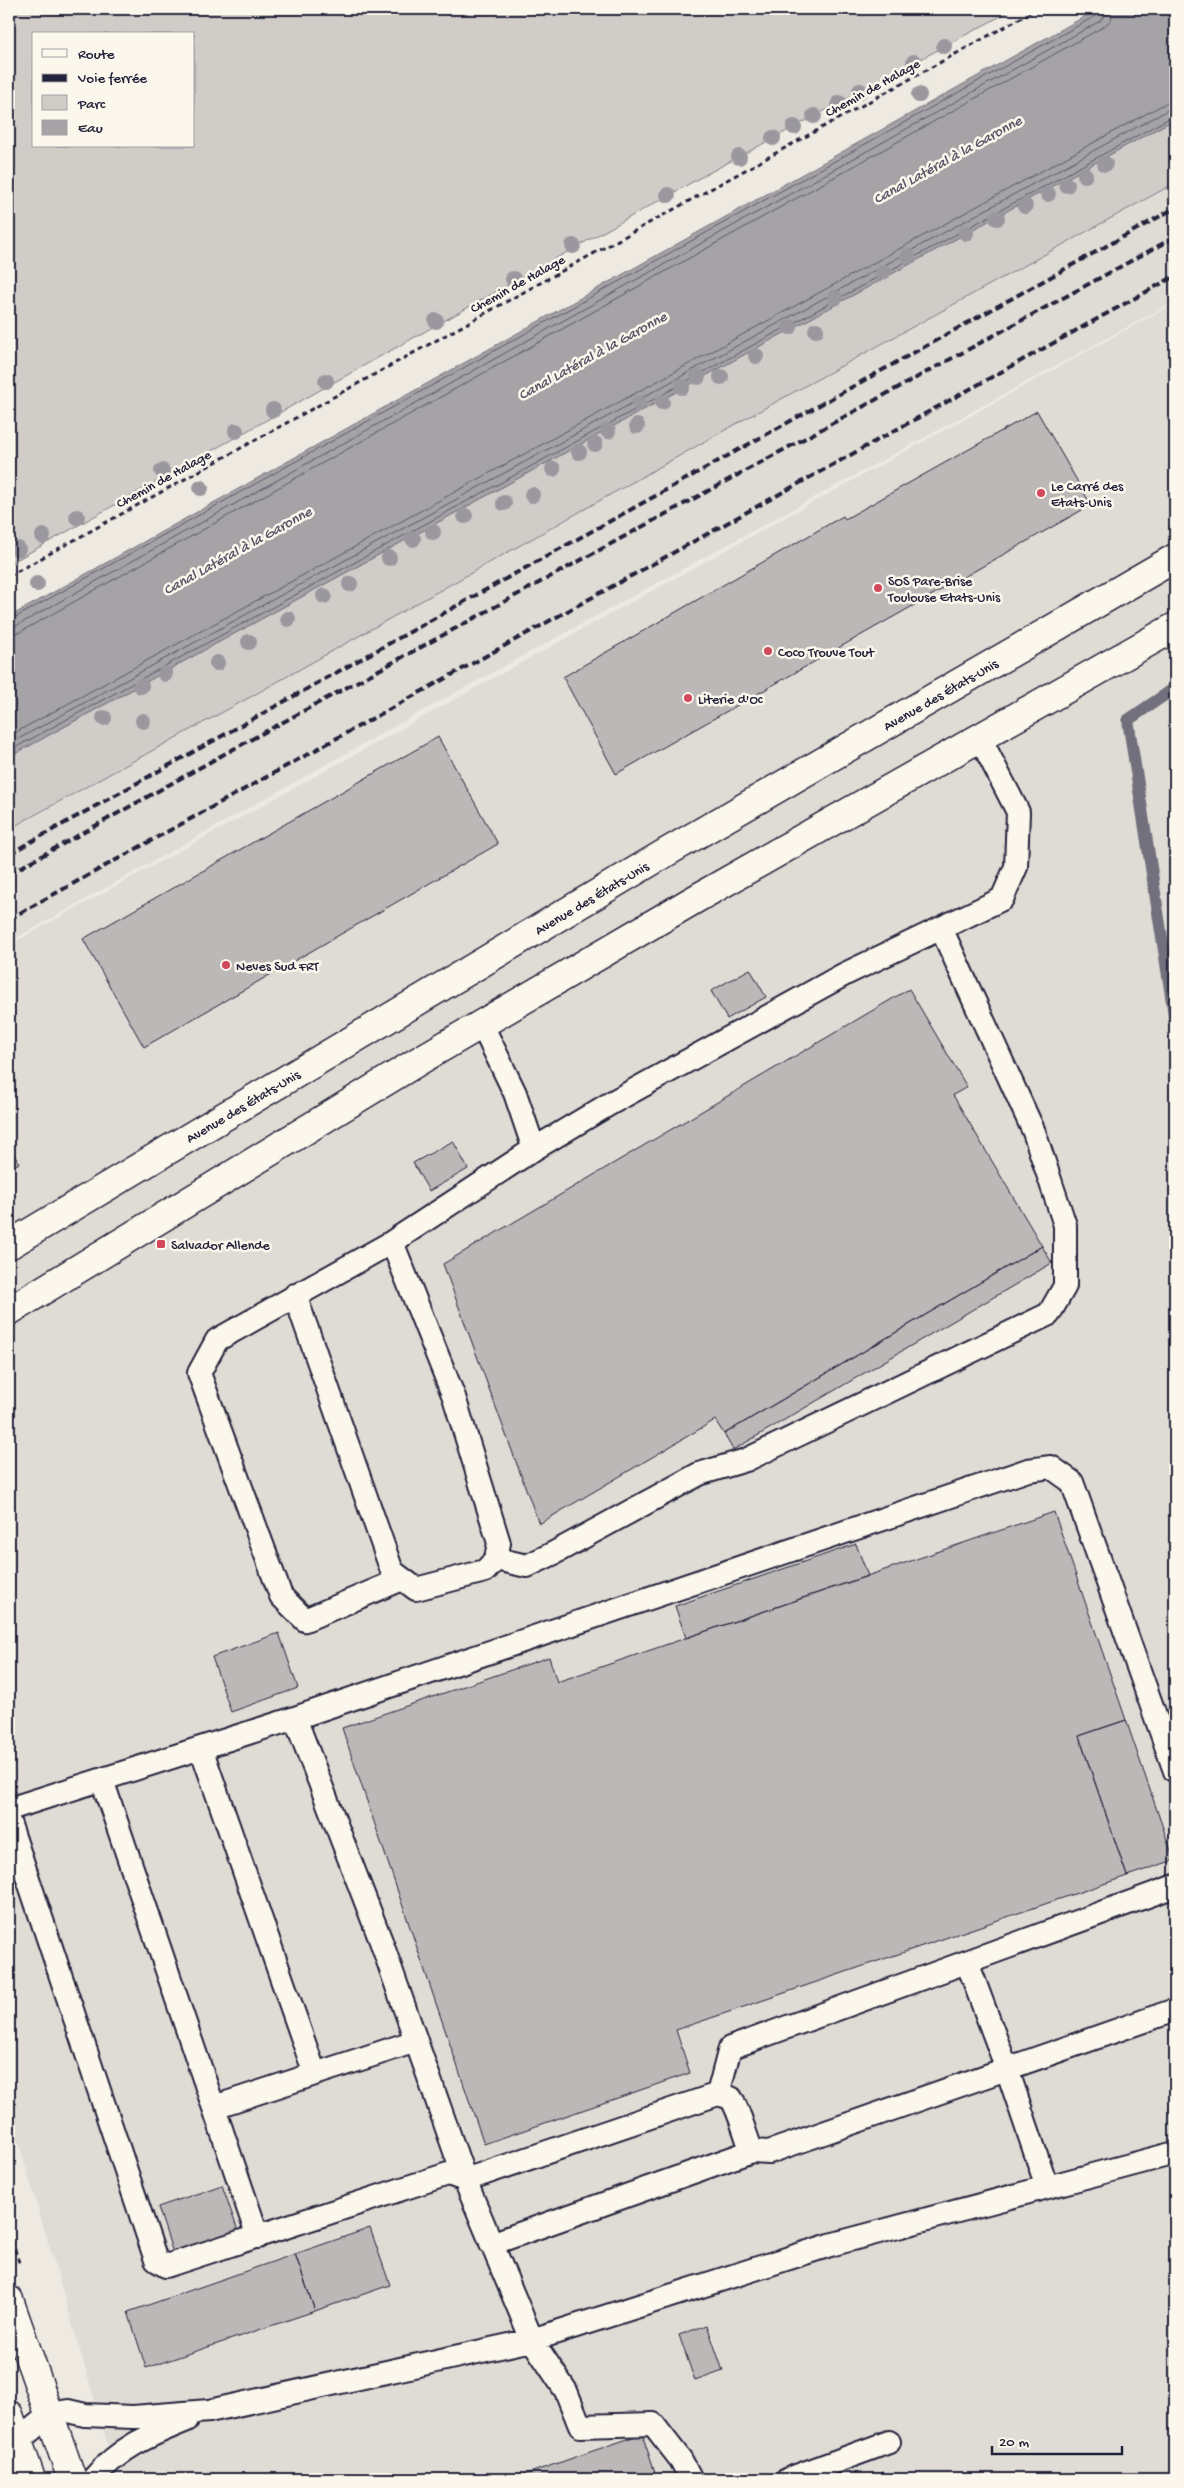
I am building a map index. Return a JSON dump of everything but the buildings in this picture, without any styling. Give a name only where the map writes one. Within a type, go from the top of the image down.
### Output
[{"type":"main road","name":"Avenue des États-Unis","points":[[9,1245],[667,852],[1175,558]]},
{"type":"main road","points":[[9,1310],[150,1223],[692,901],[1175,626]]},
{"type":"main road","points":[[9,2300],[72,2479]]},
{"type":"main road","points":[[9,2415],[31,2479]]},
{"type":"lane","points":[[402,1579],[306,1620],[281,1596],[199,1374],[217,1340],[392,1242],[534,1148],[611,1103],[845,974],[1002,898],[1016,867],[1018,812],[980,738]]},
{"type":"lane","points":[[496,1559],[527,1566],[554,1554],[699,1474],[746,1460],[1049,1314],[1065,1286],[1065,1225],[1034,1132],[941,928]]},
{"type":"lane","points":[[482,1025],[515,1093],[534,1148]]},
{"type":"lane","points":[[295,1295],[392,1571],[416,1589],[485,1571],[496,1559],[499,1543],[454,1397],[392,1242]]},
{"type":"lane","points":[[9,1809],[295,1718],[1028,1470],[1051,1467],[1072,1482],[1175,1771]]},
{"type":"lane","points":[[295,1718],[381,1942],[465,2180],[532,2340],[566,2391],[580,2426],[653,2424],[681,2460],[691,2479]]},
{"type":"lane","points":[[201,1748],[315,2074]]},
{"type":"lane","points":[[102,1780],[258,2237]]},
{"type":"lane","points":[[9,1822],[156,2260],[166,2266],[448,2174],[465,2180],[718,2094],[731,2098],[739,2110],[744,2133],[752,2151]]},
{"type":"lane","points":[[718,2094],[730,2048],[1175,1886]]},
{"type":"lane","points":[[967,1962],[1007,2069],[1047,2188]]},
{"type":"lane","points":[[491,2244],[752,2151],[769,2152],[1175,2010]]},
{"type":"lane","points":[[214,2107],[416,2041]]},
{"type":"lane","points":[[18,2441],[50,2414],[68,2411],[85,2415],[133,2417],[209,2411],[532,2340],[830,2245],[1175,2153]]},
{"type":"lane","points":[[93,2479],[104,2466],[140,2439],[209,2411]]},
{"type":"lane","points":[[788,2479],[889,2442]]},
{"type":"path","name":"Chemin de Halage","points":[[9,576],[1037,9]]},
{"type":"shaded area","points":[[1175,183],[1175,301],[420,712],[9,942],[9,829],[254,695],[743,420]]},
{"type":"shaded area","points":[[1175,303],[1175,2479],[118,2479],[9,2110],[9,945]]},
{"type":"green space","points":[[9,9],[1014,9],[705,175],[9,564]]},
{"type":"green space","points":[[1175,119],[1175,183],[743,420],[254,695],[9,829],[9,757]]},
{"type":"water","name":"Canal Latéral à la Garonne","points":[[1098,9],[1175,9],[1175,119],[9,757],[9,617]]},
{"type":"waterway","points":[[1175,688],[1128,720],[1175,1021]]},
{"type":"railway","points":[[9,854],[1175,208]]},
{"type":"railway","points":[[9,874],[217,758],[1175,237]]},
{"type":"railway","points":[[9,919],[1175,276]]},
{"type":"place","name":"Le Carré des Etats-Unis","points":[[1041,493]]},
{"type":"place","name":"SOS Pare-Brise Toulouse Etats-Unis","points":[[878,588]]},
{"type":"place","name":"Coco Trouve Tout","points":[[768,651]]},
{"type":"place","name":"Literie d'Oc","points":[[688,698]]},
{"type":"place","name":"Neves Sud FRT","points":[[226,965]]},
{"type":"place","name":"Salvador Allende","points":[[161,1244]]}]
